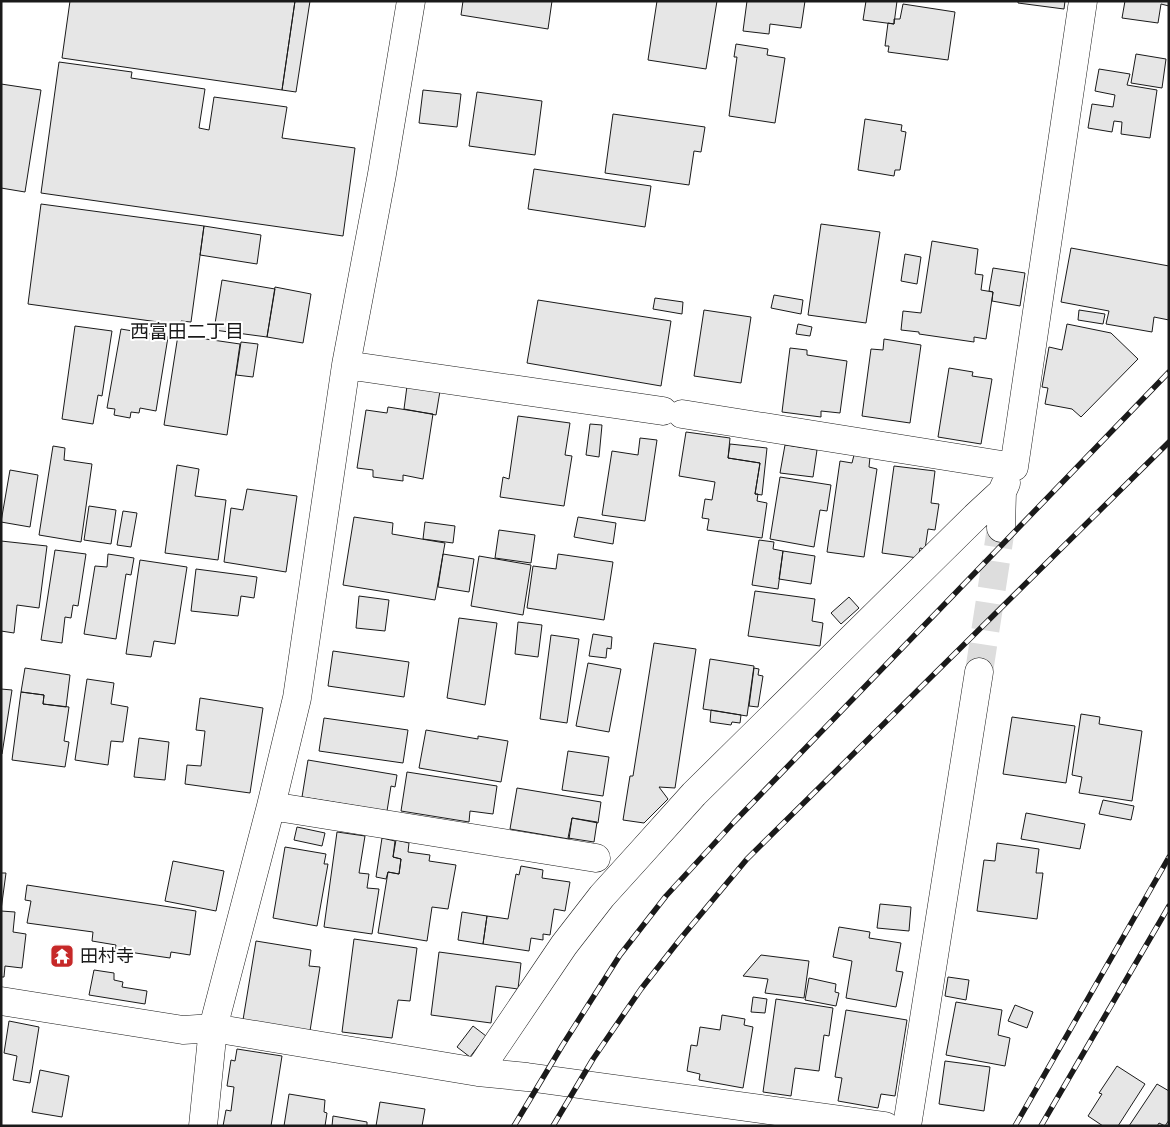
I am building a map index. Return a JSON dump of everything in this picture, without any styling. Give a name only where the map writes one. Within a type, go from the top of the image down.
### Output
[{"type":"street","points":[[203,1126],[213,1028],[297,698],[346,364],[384,164],[411,1]]},
{"type":"street","points":[[478,1072],[564,945],[602,896],[694,794],[1002,492],[1014,467],[1083,1]]},
{"type":"street","points":[[346,364],[672,412],[1014,467]]},
{"type":"street","points":[[1001,528],[1002,492]]},
{"type":"street","points":[[907,1126],[979,672]]},
{"type":"street","points":[[271,806],[596,858]]},
{"type":"street","points":[[1,1001],[183,1030],[213,1028],[478,1072],[536,1078],[885,1126]]},
{"type":"building","points":[[70,1],[295,1],[282,90],[62,58]]},
{"type":"building","points":[[295,1],[310,1],[296,92],[282,90]]},
{"type":"building","points":[[463,1],[552,1],[548,29],[461,15]]},
{"type":"building","points":[[657,1],[717,1],[706,69],[648,60]]},
{"type":"building","points":[[747,1],[805,1],[801,28],[770,24],[769,34],[743,31]]},
{"type":"building","points":[[866,1],[897,1],[894,24],[863,20]]},
{"type":"building","points":[[1018,1],[1065,1],[1064,9],[1018,3]]},
{"type":"building","points":[[1125,1],[1169,1],[1169,6],[1161,4],[1158,23],[1122,18]]},
{"type":"building","points":[[903,4],[955,12],[948,60],[888,52],[889,46],[885,46],[888,23],[894,24],[894,19],[900,19]]},
{"type":"building","points":[[736,44],[768,49],[767,55],[785,58],[775,123],[729,116],[737,57],[734,57]]},
{"type":"building","points":[[1136,54],[1166,59],[1162,88],[1131,83]]},
{"type":"building","points":[[59,62],[132,72],[131,78],[205,89],[199,128],[209,130],[214,97],[287,107],[282,138],[355,148],[343,236],[41,193]]},
{"type":"building","points":[[1099,69],[1130,74],[1127,85],[1157,90],[1150,138],[1121,134],[1122,122],[1114,121],[1112,132],[1088,128],[1092,104],[1113,107],[1115,95],[1095,91]]},
{"type":"building","points":[[1,84],[41,90],[25,192],[1,188]]},
{"type":"building","points":[[423,90],[461,94],[457,127],[419,123]]},
{"type":"building","points":[[477,92],[542,101],[535,155],[469,146]]},
{"type":"building","points":[[613,114],[705,127],[701,152],[694,151],[689,185],[605,173]]},
{"type":"building","points":[[865,119],[902,125],[901,131],[906,132],[900,170],[895,170],[894,176],[858,170]]},
{"type":"building","points":[[534,169],[651,186],[645,227],[528,209]]},
{"type":"building","points":[[41,204],[204,226],[191,322],[181,321],[180,325],[28,304]]},
{"type":"building","points":[[821,224],[880,232],[866,323],[808,315]]},
{"type":"building","points":[[204,226],[261,235],[257,264],[200,255]]},
{"type":"building","points":[[932,241],[978,249],[975,274],[983,275],[981,290],[993,292],[986,339],[974,337],[974,342],[901,330],[903,311],[921,313]]},
{"type":"building","points":[[1071,248],[1169,266],[1169,320],[1154,317],[1152,332],[1106,324],[1109,311],[1061,302]]},
{"type":"building","points":[[905,254],[921,257],[917,284],[901,281]]},
{"type":"building","points":[[993,268],[1025,273],[1020,306],[992,301],[993,292],[989,291]]},
{"type":"building","points":[[222,280],[275,289],[267,337],[214,330]]},
{"type":"building","points":[[275,287],[311,294],[303,343],[267,337]]},
{"type":"building","points":[[774,295],[803,300],[801,314],[771,308]]},
{"type":"building","points":[[655,298],[683,302],[682,314],[653,309]]},
{"type":"building","points":[[538,300],[671,321],[661,386],[527,363]]},
{"type":"building","points":[[704,310],[751,317],[741,383],[694,376]]},
{"type":"building","points":[[1079,310],[1105,314],[1103,324],[1078,320]]},
{"type":"building","points":[[798,324],[812,327],[810,336],[796,334]]},
{"type":"building","points":[[1067,324],[1111,333],[1138,359],[1081,417],[1072,409],[1045,404],[1048,388],[1042,387],[1049,347],[1062,350]]},
{"type":"building","points":[[75,326],[112,331],[102,396],[98,395],[93,424],[62,419]]},
{"type":"building","points":[[121,329],[168,337],[156,411],[140,408],[139,413],[131,412],[130,418],[114,415],[115,409],[107,408]]},
{"type":"building","points":[[178,335],[240,344],[227,435],[164,425]]},
{"type":"building","points":[[884,339],[921,345],[910,423],[862,416],[871,349],[883,350]]},
{"type":"building","points":[[241,342],[258,344],[253,377],[236,375]]},
{"type":"building","points":[[790,348],[807,350],[807,355],[847,361],[840,413],[821,411],[821,417],[782,412]]},
{"type":"building","points":[[949,368],[973,372],[972,376],[992,379],[981,444],[938,437]]},
{"type":"building","points":[[407,386],[440,391],[436,415],[404,409]]},
{"type":"building","points":[[388,407],[433,414],[423,479],[403,475],[403,481],[373,477],[373,470],[357,468],[366,410],[387,413]]},
{"type":"building","points":[[518,416],[570,423],[565,455],[572,456],[564,506],[500,497],[503,477],[509,479]]},
{"type":"building","points":[[590,424],[602,425],[599,457],[586,455]]},
{"type":"building","points":[[686,432],[730,438],[728,458],[760,463],[755,494],[758,494],[757,501],[767,503],[762,538],[707,530],[709,519],[702,518],[705,499],[712,500],[715,482],[679,476]]},
{"type":"building","points":[[640,438],[657,440],[645,521],[602,515],[612,451],[638,455]]},
{"type":"building","points":[[730,444],[767,448],[762,495],[755,494],[760,463],[728,458]]},
{"type":"building","points":[[785,445],[817,450],[813,477],[780,473]]},
{"type":"building","points":[[53,446],[65,448],[64,460],[92,464],[81,542],[39,535]]},
{"type":"building","points":[[854,455],[870,457],[869,467],[877,469],[864,557],[827,552],[840,461],[852,463]]},
{"type":"building","points":[[177,465],[199,469],[195,496],[226,500],[218,560],[165,553]]},
{"type":"building","points":[[894,466],[935,471],[931,503],[939,504],[935,530],[928,529],[925,549],[920,548],[918,558],[882,553]]},
{"type":"building","points":[[10,470],[38,475],[30,527],[1,522]]},
{"type":"building","points":[[780,477],[831,485],[827,511],[820,510],[814,547],[770,539]]},
{"type":"building","points":[[247,489],[297,496],[286,572],[224,562],[231,508],[243,510]]},
{"type":"building","points":[[89,506],[116,510],[111,544],[84,540]]},
{"type":"building","points":[[123,511],[137,513],[131,547],[117,545]]},
{"type":"building","points":[[354,517],[393,523],[392,534],[445,543],[435,600],[343,585]]},
{"type":"building","points":[[578,517],[616,523],[613,544],[574,537]]},
{"type":"building","points":[[425,522],[455,526],[453,543],[423,539]]},
{"type":"building","points":[[499,530],[535,535],[531,563],[495,558]]},
{"type":"building","points":[[759,540],[774,542],[773,549],[783,551],[778,589],[752,585]]},
{"type":"building","points":[[1,541],[47,546],[39,608],[17,605],[14,633],[1,631]]},
{"type":"building","points":[[55,550],[86,554],[78,606],[73,605],[71,618],[65,617],[62,643],[41,640]]},
{"type":"building","points":[[783,551],[815,556],[811,584],[779,579]]},
{"type":"building","points":[[108,554],[134,558],[131,575],[126,574],[116,639],[84,634],[95,566],[107,567]]},
{"type":"building","points":[[443,554],[474,559],[469,592],[438,587]]},
{"type":"building","points":[[558,554],[613,562],[604,620],[527,608],[533,566],[556,569]]},
{"type":"building","points":[[479,556],[531,565],[523,615],[471,606]]},
{"type":"building","points":[[140,560],[187,567],[175,644],[154,641],[151,657],[126,654]]},
{"type":"building","points":[[196,569],[257,577],[254,598],[241,596],[238,616],[191,611]]},
{"type":"building","points":[[755,591],[815,599],[812,621],[823,623],[820,646],[748,636]]},
{"type":"building","points":[[359,596],[389,600],[385,631],[356,628]]},
{"type":"building","points":[[849,597],[859,608],[841,624],[831,613]]},
{"type":"building","points":[[459,618],[497,623],[485,705],[447,698]]},
{"type":"building","points":[[518,622],[542,625],[538,657],[515,654]]},
{"type":"building","points":[[593,634],[612,637],[611,649],[607,648],[606,658],[589,656]]},
{"type":"building","points":[[551,635],[579,639],[567,723],[540,719]]},
{"type":"building","points":[[654,643],[696,649],[675,788],[659,787],[668,799],[644,823],[623,820],[630,776],[633,776]]},
{"type":"building","points":[[333,651],[409,662],[404,697],[328,686]]},
{"type":"building","points":[[710,659],[754,666],[747,716],[703,709]]},
{"type":"building","points":[[588,663],[621,669],[609,732],[576,726]]},
{"type":"building","points":[[25,668],[70,675],[66,707],[43,704],[44,695],[21,692]]},
{"type":"building","points":[[754,668],[759,669],[758,675],[763,676],[758,707],[749,706]]},
{"type":"building","points":[[87,679],[114,683],[111,704],[128,707],[123,742],[111,741],[108,765],[75,760]]},
{"type":"building","points":[[1,689],[12,690],[2,754],[1,754]]},
{"type":"building","points":[[21,692],[44,695],[43,704],[69,707],[64,741],[69,742],[65,767],[12,760]]},
{"type":"building","points":[[200,698],[263,708],[250,793],[185,784],[187,765],[201,766],[205,731],[196,730]]},
{"type":"building","points":[[711,710],[741,715],[740,723],[732,722],[731,725],[710,722]]},
{"type":"building","points":[[1081,714],[1100,717],[1099,724],[1142,731],[1132,801],[1079,793],[1082,777],[1072,775]]},
{"type":"building","points":[[1012,717],[1075,726],[1066,783],[1003,774]]},
{"type":"building","points":[[324,718],[408,730],[403,763],[319,751]]},
{"type":"building","points":[[426,730],[478,739],[478,736],[508,741],[501,782],[419,768]]},
{"type":"building","points":[[139,738],[169,742],[165,780],[134,777]]},
{"type":"building","points":[[568,751],[609,757],[603,796],[562,790]]},
{"type":"building","points":[[308,760],[397,775],[395,787],[391,786],[387,811],[302,797]]},
{"type":"building","points":[[407,772],[497,786],[493,814],[470,811],[469,822],[401,811]]},
{"type":"building","points":[[517,788],[601,802],[598,823],[572,818],[569,839],[510,829]]},
{"type":"building","points":[[1103,800],[1134,806],[1131,820],[1099,814]]},
{"type":"building","points":[[1026,813],[1085,824],[1080,849],[1021,839]]},
{"type":"building","points":[[572,818],[597,822],[594,842],[568,838]]},
{"type":"building","points":[[297,827],[325,833],[322,846],[294,840]]},
{"type":"building","points":[[337,832],[365,836],[359,873],[369,874],[367,888],[379,889],[372,934],[324,927]]},
{"type":"building","points":[[382,838],[395,841],[393,857],[401,859],[399,874],[388,872],[386,879],[376,877]]},
{"type":"building","points":[[396,840],[409,843],[408,852],[430,855],[429,861],[456,865],[448,909],[432,907],[427,941],[378,933],[388,872],[399,874],[401,859],[393,857]]},
{"type":"building","points":[[997,843],[1039,849],[1036,873],[1043,873],[1037,919],[977,911],[984,860],[995,861]]},
{"type":"building","points":[[285,847],[326,854],[324,864],[328,864],[317,926],[273,918]]},
{"type":"building","points":[[173,861],[224,871],[216,911],[165,901]]},
{"type":"building","points":[[521,866],[543,870],[542,878],[570,882],[565,911],[554,909],[550,935],[543,934],[543,940],[531,938],[529,951],[483,944],[487,916],[508,919],[516,874],[519,875]]},
{"type":"building","points":[[1,873],[6,873],[1,910]]},
{"type":"building","points":[[27,885],[196,911],[190,955],[171,952],[170,958],[115,950],[116,945],[92,941],[93,932],[27,923],[31,901],[25,900]]},
{"type":"building","points":[[880,904],[911,907],[909,931],[877,928]]},
{"type":"building","points":[[1,911],[15,912],[13,932],[26,934],[22,968],[5,966],[4,977],[1,977]]},
{"type":"building","points":[[462,912],[487,916],[483,944],[458,940]]},
{"type":"building","points":[[839,927],[870,932],[869,938],[901,943],[896,971],[903,972],[896,1007],[846,998],[852,961],[833,957]]},
{"type":"building","points":[[354,939],[417,948],[410,1001],[398,1000],[392,1038],[342,1032]]},
{"type":"building","points":[[256,941],[311,950],[309,966],[320,967],[310,1031],[243,1020]]},
{"type":"building","points":[[439,952],[521,963],[518,989],[496,986],[491,1023],[431,1015]]},
{"type":"building","points":[[761,955],[809,961],[804,998],[765,993],[768,979],[743,976]]},
{"type":"building","points":[[94,970],[114,973],[114,980],[123,982],[122,987],[147,991],[145,1004],[89,995]]},
{"type":"building","points":[[948,977],[969,980],[966,1000],[945,996]]},
{"type":"building","points":[[809,978],[836,984],[835,992],[839,993],[836,1006],[805,1000]]},
{"type":"building","points":[[753,997],[767,999],[765,1013],[751,1012]]},
{"type":"building","points":[[776,999],[833,1008],[829,1036],[824,1035],[819,1071],[795,1068],[791,1096],[763,1092]]},
{"type":"building","points":[[956,1002],[1002,1010],[998,1035],[1010,1038],[1005,1066],[946,1055]]},
{"type":"building","points":[[1015,1005],[1033,1012],[1027,1028],[1008,1021]]},
{"type":"building","points":[[846,1010],[907,1020],[895,1096],[881,1094],[878,1108],[838,1101],[842,1078],[835,1077]]},
{"type":"building","points":[[722,1015],[745,1019],[744,1025],[753,1027],[743,1088],[699,1080],[700,1074],[687,1071],[691,1045],[697,1046],[700,1027],[720,1030]]},
{"type":"building","points":[[9,1021],[39,1027],[30,1083],[13,1080],[17,1056],[4,1053]]},
{"type":"building","points":[[473,1026],[486,1036],[470,1057],[457,1047]]},
{"type":"building","points":[[237,1049],[282,1056],[271,1126],[223,1126],[226,1110],[231,1111],[234,1087],[227,1086],[231,1060],[235,1061]]},
{"type":"building","points":[[945,1061],[990,1067],[984,1111],[939,1104]]},
{"type":"building","points":[[1117,1066],[1145,1084],[1118,1126],[1103,1126],[1088,1116],[1102,1094],[1099,1093]]},
{"type":"building","points":[[40,1070],[69,1076],[62,1117],[32,1112]]},
{"type":"building","points":[[1157,1084],[1169,1091],[1169,1120],[1165,1126],[1159,1123],[1157,1126],[1129,1126]]},
{"type":"building","points":[[289,1094],[325,1100],[324,1112],[327,1113],[325,1126],[284,1126]]},
{"type":"building","points":[[380,1102],[425,1109],[422,1126],[376,1126]]},
{"type":"building","points":[[333,1116],[367,1122],[367,1126],[332,1126]]},
{"type":"tunnel","points":[[979,672],[1001,528]]},
{"type":"railway","points":[[514,1126],[620,955],[666,896],[734,822],[1169,372]]},
{"type":"railway","points":[[553,1126],[593,1059],[641,989],[747,859],[1169,442]]},
{"type":"railway","points":[[1015,1126],[1169,857]]},
{"type":"railway","points":[[1041,1126],[1169,906]]},
{"type":"place","name":"田村寺","points":[[62,956]]},
{"type":"district","name":"西富田二丁目","points":[[187,331]]}]
